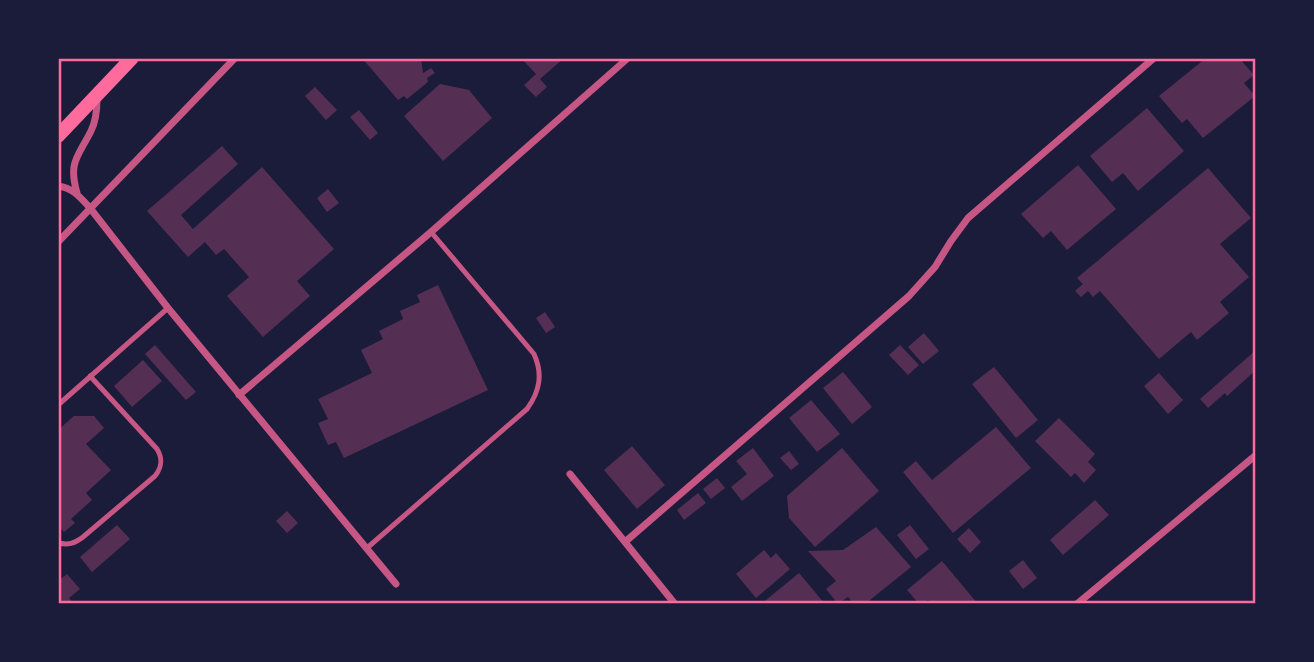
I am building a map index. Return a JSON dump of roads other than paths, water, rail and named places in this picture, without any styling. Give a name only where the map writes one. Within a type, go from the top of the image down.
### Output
[{"type":"main road","points":[[58,136],[132,58]]},
{"type":"street","points":[[58,242],[235,58]]},
{"type":"street","points":[[239,395],[431,232],[628,58]]},
{"type":"street","points":[[625,542],[909,296],[935,267],[968,218],[1154,58]]},
{"type":"street","points":[[77,194],[75,161],[95,120],[97,96]]},
{"type":"street","points":[[58,186],[70,189],[90,208],[239,395],[397,584]]},
{"type":"street","points":[[1077,604],[1256,455]]},
{"type":"street","points":[[570,474],[675,604]]},
{"type":"lane","points":[[366,548],[527,409],[538,390],[538,362],[529,346],[431,232]]},
{"type":"lane","points":[[58,405],[168,308]]},
{"type":"lane","points":[[58,543],[75,543],[155,476],[161,466],[162,460],[157,449],[90,376]]}]
